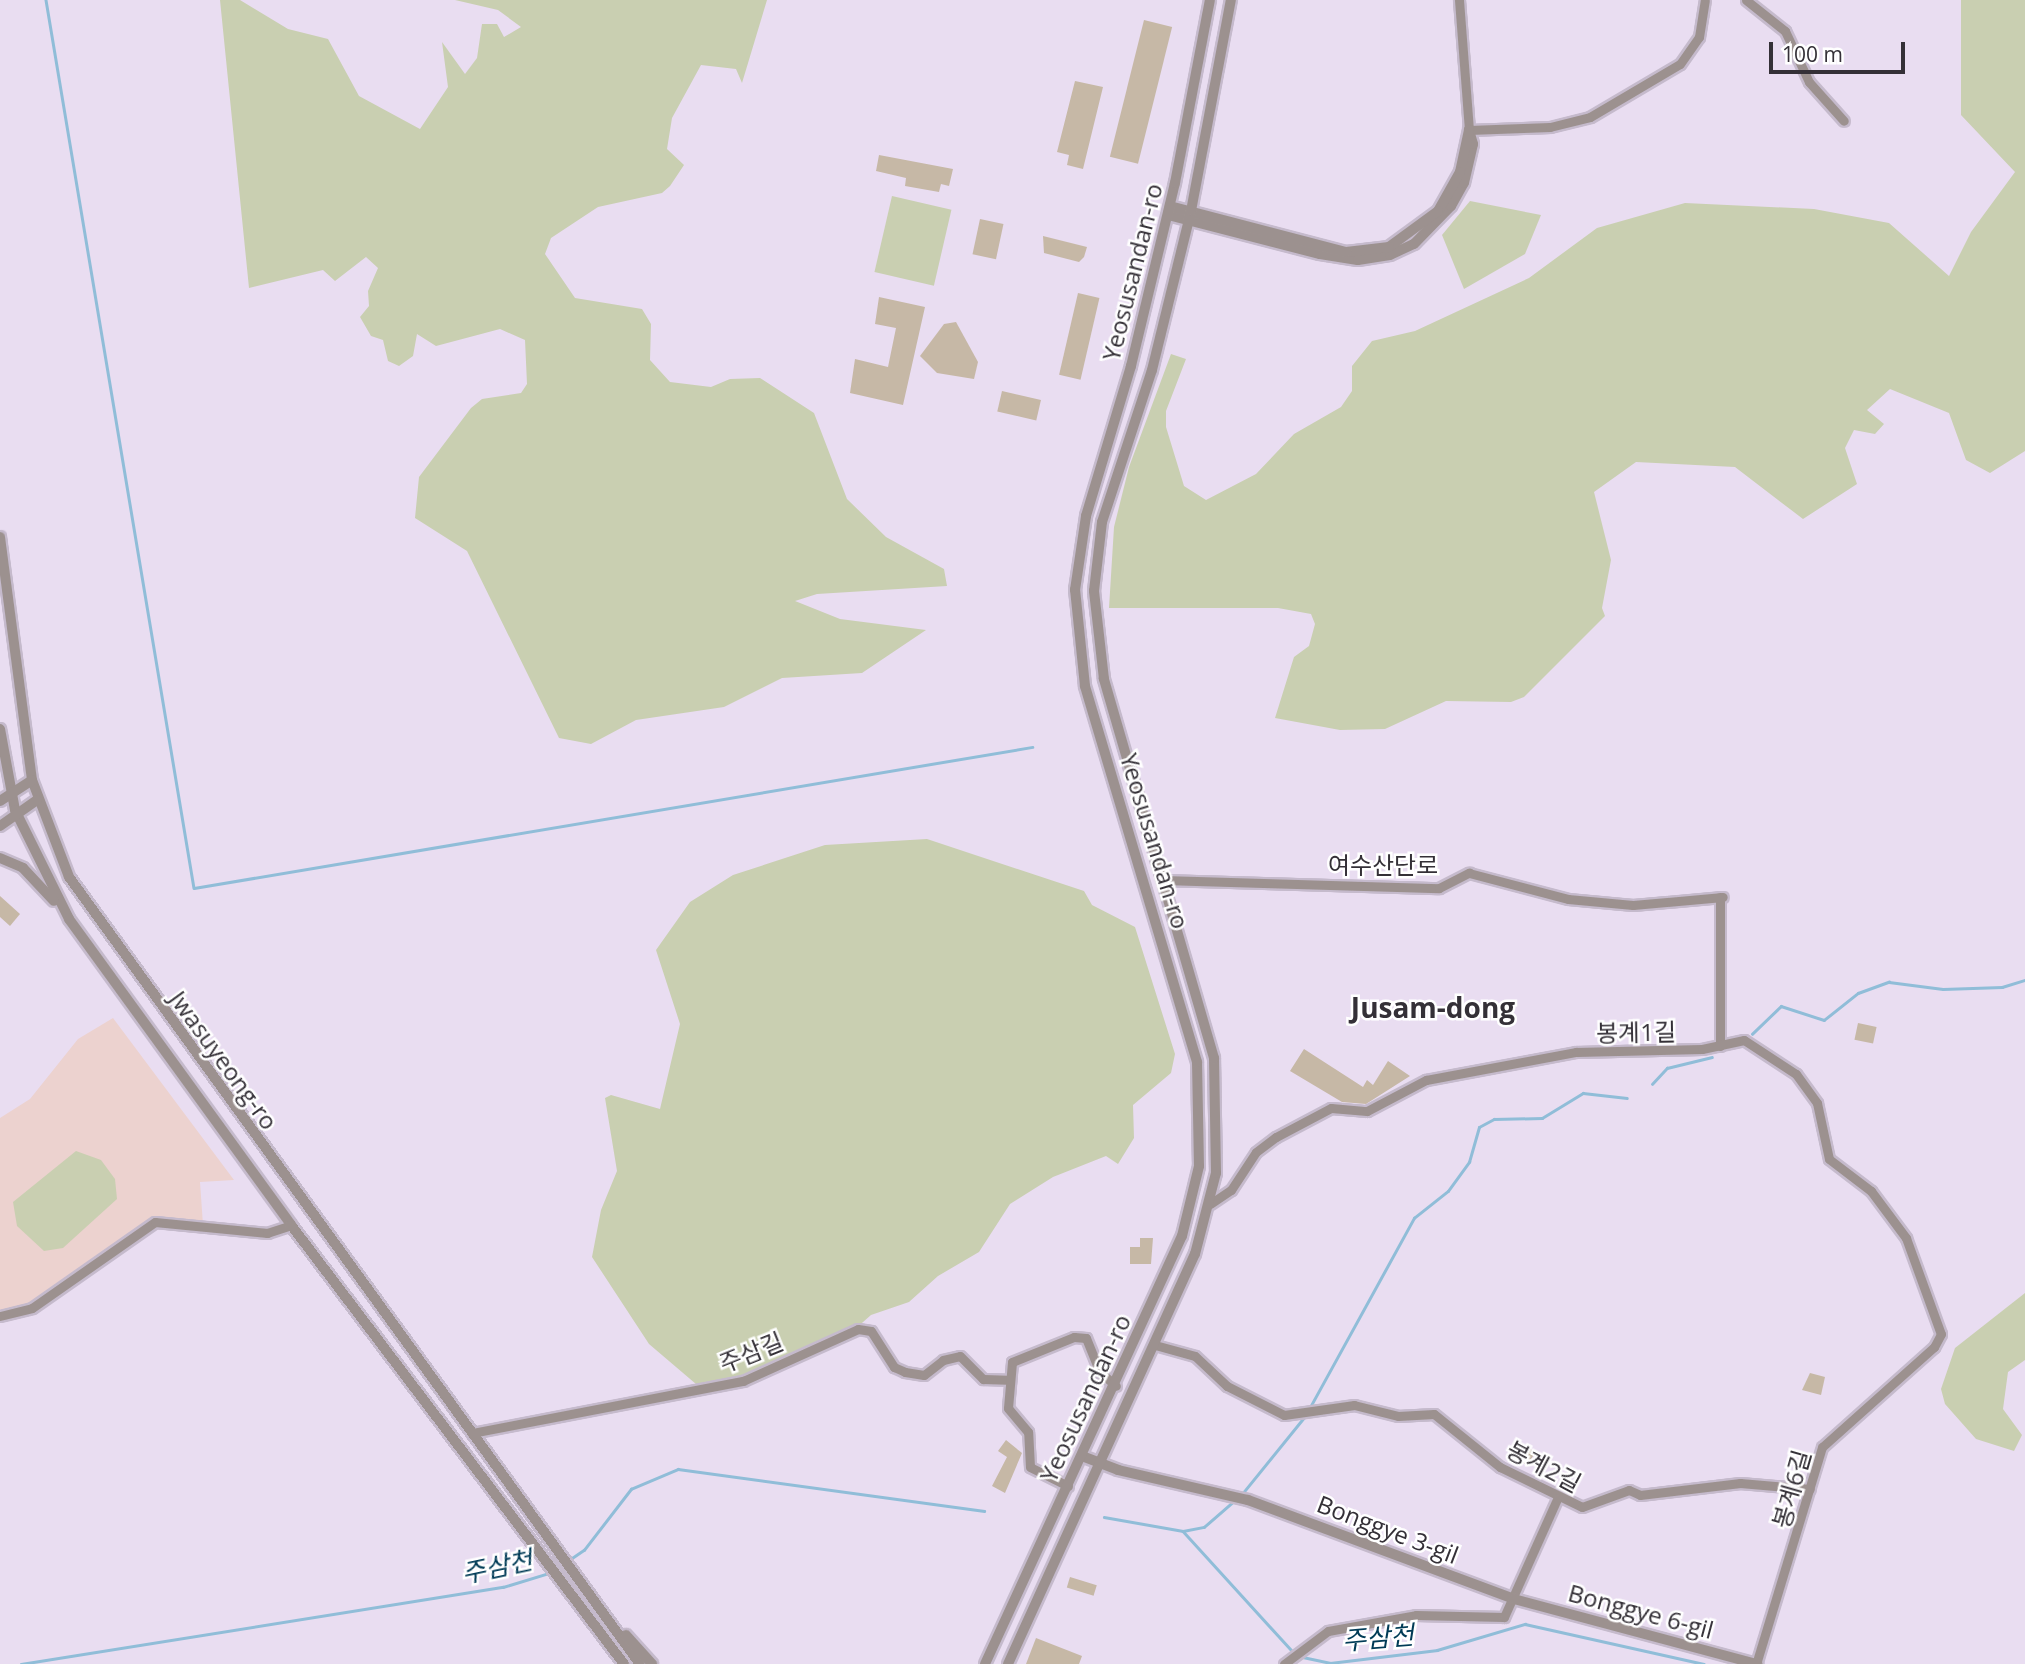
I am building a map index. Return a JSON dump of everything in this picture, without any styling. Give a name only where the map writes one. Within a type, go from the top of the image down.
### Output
[{"type":"street","name":"Yeosusandan-ro","points":[[985,1664],[1116,1386],[1182,1236],[1192,1200],[1201,1136],[1198,1062],[1085,686],[1075,590],[1086,516],[1131,366],[1169,210],[1210,0]]},
{"type":"street","name":"Yeosusandan-ro","points":[[1008,1664],[1103,1465],[1155,1345],[1210,1204],[1219,1132],[1216,1069],[1104,679],[1094,592],[1101,522],[1152,370],[1190,216],[1231,0]]},
{"type":"street","points":[[1169,210],[1320,254],[1358,260],[1390,255],[1414,244],[1451,206],[1472,158],[1459,0]]},
{"type":"street","points":[[1469,130],[1550,127],[1590,117],[1680,64],[1699,37],[1706,0]]},
{"type":"street","points":[[1746,0],[1784,30],[1809,82],[1844,121]]},
{"type":"street","name":"Jwasuyeong-ro","points":[[0,537],[32,779],[57,855],[99,923],[616,1625]]},
{"type":"street","name":"Jwasuyeong-ro","points":[[0,729],[6,785],[15,810],[69,919],[291,1225],[599,1636]]},
{"type":"street","points":[[0,801],[6,785],[32,779]]},
{"type":"street","points":[[0,826],[15,810],[37,800]]},
{"type":"street","points":[[0,858],[23,868],[69,919]]},
{"type":"street","name":"여수산단로","points":[[1163,880],[1439,888],[1469,873],[1568,899],[1633,905],[1721,897],[1720,1046]]},
{"type":"street","name":"봉계1길","points":[[1210,1204],[1231,1190],[1259,1149],[1331,1108],[1367,1111],[1420,1082],[1500,1064],[1576,1052],[1720,1046],[1747,1041],[1808,1087],[1820,1109],[1829,1159],[1871,1191],[1906,1238],[1940,1330]]},
{"type":"street","points":[[1192,1200],[1210,1204]]},
{"type":"street","points":[[0,1316],[32,1308],[155,1222],[267,1233],[291,1225]]},
{"type":"street","name":"주삼길","points":[[472,1433],[743,1381],[858,1329],[871,1331],[905,1372],[924,1375],[943,1360],[960,1356],[984,1379],[1007,1380]]},
{"type":"street","name":"봉계6길","points":[[1756,1664],[1826,1441],[1934,1347],[1940,1330]]},
{"type":"street","points":[[1068,1486],[1030,1467],[1029,1435],[1010,1415],[1007,1380],[1015,1359],[1076,1337],[1090,1342],[1100,1373],[1116,1386]]},
{"type":"street","name":"봉계2길","points":[[1155,1345],[1195,1356],[1232,1389],[1294,1416],[1354,1405],[1398,1416],[1434,1413],[1500,1467],[1557,1499],[1582,1507],[1629,1490],[1640,1495],[1740,1483],[1810,1489]]},
{"type":"street","points":[[1082,1456],[1103,1465]]},
{"type":"street","name":"Bonggye 3-gil","points":[[1103,1465],[1248,1500],[1514,1599]]},
{"type":"street","points":[[1287,1662],[1303,1647],[1328,1631],[1416,1615],[1501,1619],[1514,1599],[1557,1499]]},
{"type":"street","name":"Bonggye 6-gil","points":[[1514,1599],[1756,1664]]},
{"type":"street","points":[[616,1625],[640,1664]]},
{"type":"street","points":[[616,1625],[652,1664]]},
{"type":"street","points":[[599,1636],[613,1664]]},
{"type":"street","points":[[599,1636],[624,1664]]},
{"type":"shaded area","points":[[113,1018],[234,1180],[200,1182],[203,1225],[166,1220],[38,1304],[0,1316],[0,1118],[30,1099],[78,1039]]},
{"type":"green space","points":[[220,0],[240,0],[288,29],[328,39],[359,96],[420,129],[448,87],[442,42],[465,74],[477,58],[482,24],[497,24],[504,37],[521,27],[498,10],[455,0],[767,0],[742,83],[736,69],[701,65],[672,118],[667,149],[684,165],[670,186],[662,193],[598,207],[551,238],[545,254],[575,298],[642,309],[651,324],[650,360],[670,382],[711,387],[730,379],[760,378],[814,413],[847,499],[886,537],[944,569],[947,586],[817,594],[795,601],[840,619],[926,630],[862,673],[782,678],[724,707],[636,720],[591,744],[559,738],[467,551],[415,518],[419,477],[471,408],[482,399],[521,393],[527,384],[525,340],[500,329],[436,346],[417,334],[413,356],[399,366],[388,361],[383,340],[371,336],[360,317],[369,306],[368,291],[378,268],[366,257],[335,281],[323,270],[249,288]]},
{"type":"green space","points":[[1961,0],[2025,0],[2025,451],[1990,473],[1966,460],[1949,413],[1890,389],[1867,410],[1884,424],[1875,434],[1854,430],[1845,448],[1857,484],[1803,519],[1735,467],[1636,462],[1594,492],[1611,560],[1602,608],[1605,616],[1524,697],[1511,702],[1446,701],[1385,729],[1340,730],[1275,718],[1294,657],[1309,646],[1315,624],[1311,614],[1278,608],[1109,608],[1114,527],[1129,467],[1171,354],[1186,359],[1166,411],[1166,427],[1184,486],[1206,500],[1256,474],[1294,434],[1341,407],[1352,391],[1352,366],[1372,341],[1415,331],[1529,278],[1597,228],[1685,203],[1814,209],[1889,223],[1949,276],[1971,232],[2015,172],[1961,115]]},
{"type":"green space","points":[[892,196],[951,210],[934,286],[874,272]]},
{"type":"green space","points":[[1470,201],[1541,215],[1525,254],[1464,289],[1442,235]]},
{"type":"green space","points":[[927,839],[1084,891],[1092,905],[1135,927],[1175,1054],[1171,1073],[1133,1105],[1134,1138],[1118,1164],[1106,1156],[1053,1177],[1010,1204],[979,1252],[938,1276],[909,1302],[871,1315],[854,1330],[743,1381],[703,1390],[649,1344],[592,1257],[601,1210],[617,1171],[605,1098],[611,1095],[660,1109],[680,1024],[656,950],[690,902],[733,875],[825,845]]},
{"type":"green space","points":[[76,1151],[101,1160],[115,1179],[117,1199],[63,1248],[44,1251],[17,1226],[13,1202]]},
{"type":"green space","points":[[2025,1293],[2025,1360],[2008,1372],[2003,1409],[2022,1435],[2014,1451],[1976,1439],[1945,1404],[1941,1389],[1955,1348]]},
{"type":"building","points":[[1144,20],[1172,27],[1138,164],[1110,157]]},
{"type":"building","points":[[1075,81],[1103,87],[1083,169],[1067,165],[1069,155],[1057,152]]},
{"type":"building","points":[[879,155],[953,169],[949,186],[941,184],[939,192],[905,186],[906,178],[876,171]]},
{"type":"building","points":[[980,219],[1003,224],[996,259],[973,254]]},
{"type":"building","points":[[1043,236],[1087,247],[1084,257],[1079,262],[1044,253]]},
{"type":"building","points":[[1078,293],[1099,298],[1081,380],[1059,375]]},
{"type":"building","points":[[879,297],[925,307],[903,405],[850,393],[855,359],[888,367],[896,328],[875,324]]},
{"type":"building","points":[[956,322],[978,362],[974,379],[937,373],[920,356],[944,324]]},
{"type":"building","points":[[1002,391],[1041,400],[1036,420],[997,411]]},
{"type":"building","points":[[0,896],[20,914],[10,926],[0,917]]},
{"type":"building","points":[[1858,1023],[1877,1027],[1873,1044],[1854,1040]]},
{"type":"building","points":[[1304,1049],[1363,1087],[1367,1080],[1373,1085],[1388,1061],[1410,1076],[1366,1104],[1342,1102],[1290,1071]]},
{"type":"building","points":[[1140,1238],[1153,1238],[1151,1264],[1130,1264],[1130,1247],[1140,1247]]},
{"type":"building","points":[[1810,1373],[1825,1377],[1821,1395],[1802,1390]]},
{"type":"building","points":[[1006,1440],[1022,1453],[1005,1493],[992,1486],[1007,1457],[998,1451]]},
{"type":"building","points":[[1521,1443],[1536,1452],[1527,1465],[1513,1457]]},
{"type":"building","points":[[1070,1577],[1097,1585],[1094,1596],[1067,1588]]},
{"type":"building","points":[[1036,1638],[1082,1656],[1079,1664],[1026,1664]]},
{"type":"waterway","points":[[46,0],[194,888],[1032,747]]},
{"type":"waterway","points":[[1752,1034],[1781,1006],[1824,1020],[1858,993],[1889,982],[1943,989],[2002,987],[2025,980]]},
{"type":"waterway","points":[[1652,1084],[1667,1068],[1712,1057]]},
{"type":"waterway","points":[[1309,1409],[1414,1218],[1448,1191],[1469,1162],[1479,1127],[1494,1119],[1542,1118],[1583,1093],[1627,1098]]},
{"type":"waterway","points":[[1242,1494],[1306,1415]]},
{"type":"waterway","name":"주삼천","points":[[569,1560],[584,1550],[631,1489],[678,1469],[984,1511]]},
{"type":"waterway","points":[[1183,1531],[1204,1527],[1234,1501]]},
{"type":"waterway","name":"주삼천","points":[[1104,1517],[1183,1531],[1293,1652]]},
{"type":"waterway","name":"주삼천","points":[[21,1664],[503,1587],[549,1573]]},
{"type":"waterway","name":"주삼천","points":[[1298,1656],[1330,1663],[1437,1650],[1525,1624],[1704,1664]]},
{"type":"district","name":"Jusam-dong","points":[[1433,1007]]}]
